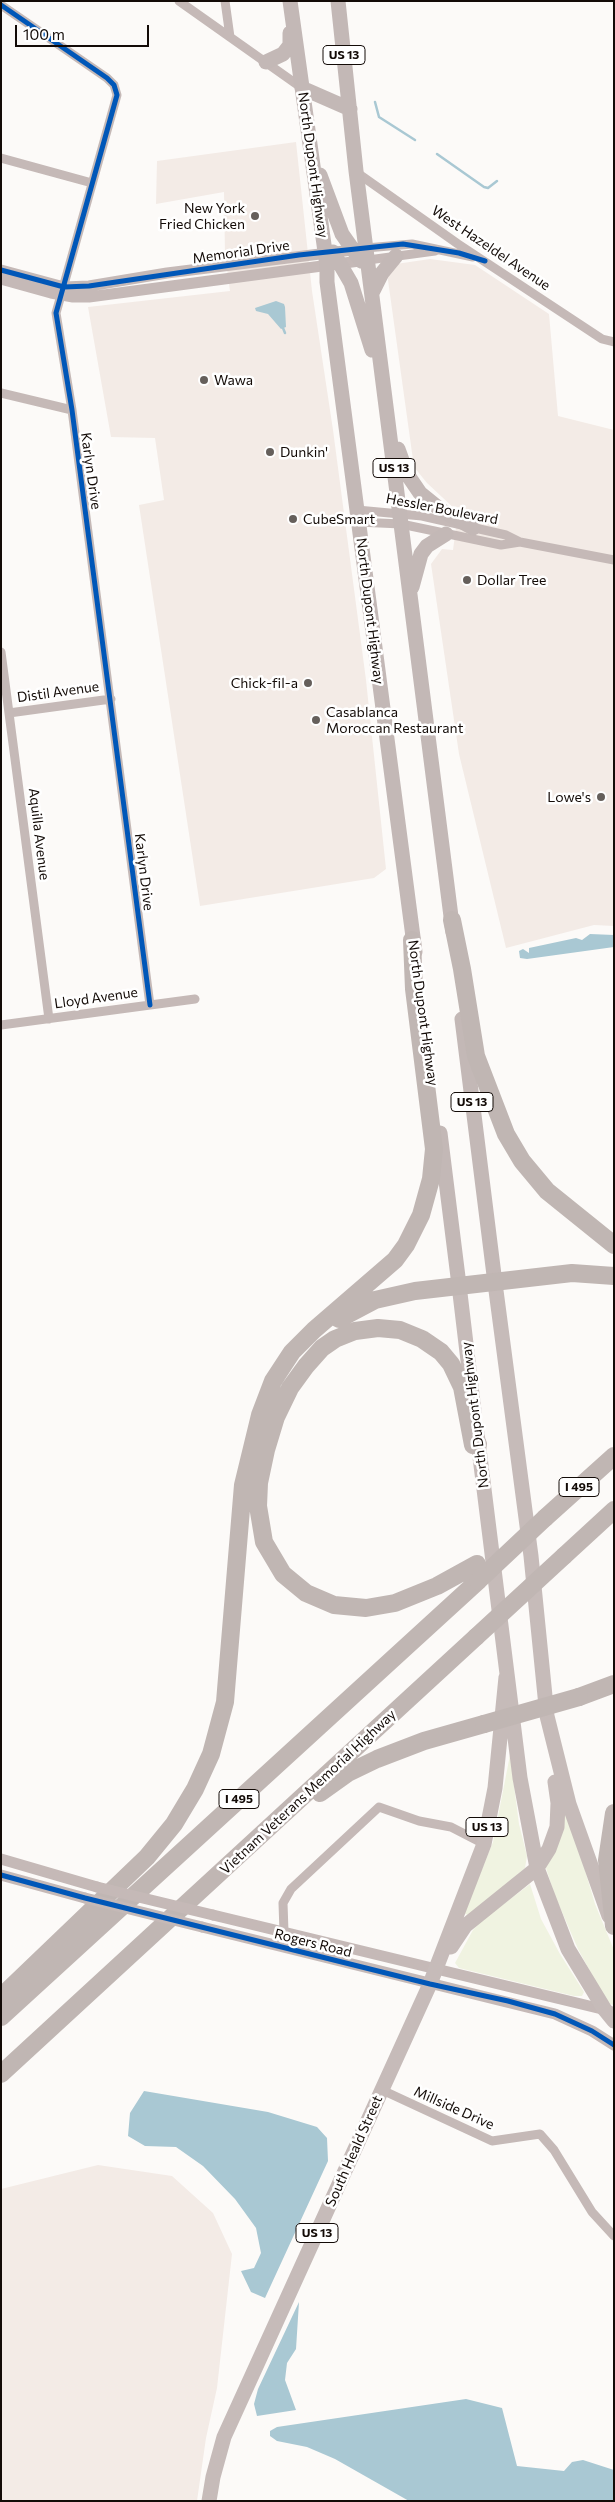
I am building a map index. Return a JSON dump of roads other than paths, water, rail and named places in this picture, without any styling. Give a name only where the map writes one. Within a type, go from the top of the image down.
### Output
[{"type":"highway","name":"US 13","points":[[338,1],[356,172],[362,255],[372,292],[452,920],[456,970],[495,1283]]},
{"type":"highway","points":[[266,62],[284,54],[290,45],[290,8]]},
{"type":"highway","name":"North Dupont Highway","points":[[290,8],[314,163],[332,259],[327,282],[412,940],[421,987],[459,1285]]},
{"type":"highway","points":[[302,88],[350,109]]},
{"type":"highway","points":[[314,163],[327,190],[342,234],[362,255]]},
{"type":"highway","points":[[372,292],[382,273],[396,256]]},
{"type":"highway","points":[[332,259],[351,283],[384,392]]},
{"type":"highway","points":[[388,424],[407,474],[420,493],[435,507],[473,528]]},
{"type":"highway","points":[[410,595],[421,554],[427,546],[446,534]]},
{"type":"highway","points":[[452,920],[476,1056],[506,1134],[522,1161],[547,1191],[614,1245]]},
{"type":"highway","points":[[1,1997],[147,1857],[181,1813],[206,1767],[219,1729],[227,1687],[245,1471],[255,1430],[270,1391],[282,1366],[298,1346],[394,1260],[412,1236],[424,1205],[434,1149],[414,989],[412,940]]},
{"type":"highway","points":[[270,1391],[308,1344],[326,1328],[349,1312],[394,1295],[459,1285],[495,1283],[580,1273],[614,1276]]},
{"type":"highway","points":[[477,1572],[400,1602],[366,1608],[334,1605],[300,1589],[279,1569],[264,1542],[258,1506],[260,1477],[266,1450],[276,1417],[290,1388],[322,1348],[335,1339],[355,1331],[378,1328],[400,1330],[415,1335],[435,1347],[451,1364],[459,1379],[467,1401],[473,1445],[478,1444]]},
{"type":"highway","name":"I 495","points":[[1,2016],[477,1572],[545,1518],[614,1456]]},
{"type":"highway","name":"Vietnam Veterans Memorial Highway","points":[[1,2074],[225,1870],[293,1804],[614,1510]]},
{"type":"highway","points":[[225,1870],[348,1773],[408,1747],[579,1697],[614,1684]]},
{"type":"highway","points":[[614,1814],[607,1860],[614,1927]]},
{"type":"main road","name":"US 13","points":[[495,1283],[531,1556],[547,1716]]},
{"type":"main road","name":"North Dupont Highway","points":[[459,1285],[506,1677],[526,1821],[536,1868],[568,1949],[611,2014]]},
{"type":"main road","name":"South Heald Street","points":[[209,2501],[224,2437],[430,1984],[484,1844],[495,1788],[506,1677]]},
{"type":"main road","name":"South Heald Street","points":[[435,1968],[466,1926],[536,1868],[550,1849],[557,1827],[558,1803],[547,1716]]},
{"type":"main road","points":[[547,1716],[569,1804],[614,1927]]},
{"type":"street","points":[[179,1],[302,88]]},
{"type":"street","points":[[225,1],[230,37]]},
{"type":"street","name":"Karlyn Drive","points":[[1,5],[107,78],[114,85],[117,95],[56,313],[72,410],[150,1005]]},
{"type":"street","points":[[1,158],[92,183]]},
{"type":"street","name":"West Hazeldel Avenue","points":[[356,172],[602,339],[614,342]]},
{"type":"street","name":"Memorial Drive","points":[[1,279],[63,291],[166,273],[362,255],[412,244],[438,251],[459,253],[485,261]]},
{"type":"street","name":"Memorial Drive","points":[[362,255],[396,256],[438,251]]},
{"type":"street","name":"Memorial Drive","points":[[1,270],[63,291]]},
{"type":"street","points":[[1,393],[72,410]]},
{"type":"street","name":"Hessler Boulevard","points":[[358,516],[400,518],[473,528],[506,535],[520,542],[614,560]]},
{"type":"street","name":"Hessler Boulevard","points":[[400,518],[446,534],[501,545],[520,542]]},
{"type":"street","name":"Aquilla Avenue","points":[[1,652],[49,1019]]},
{"type":"street","name":"Distil Avenue","points":[[9,713],[110,699]]},
{"type":"street","name":"Lloyd Avenue","points":[[1,1025],[195,999]]},
{"type":"street","points":[[284,1932],[283,1903],[291,1889],[379,1807],[419,1821],[451,1827],[484,1844]]},
{"type":"street","name":"Rogers Road","points":[[1,1859],[96,1887],[435,1968],[611,2014]]},
{"type":"street","name":"Rogers Road","points":[[1,1874],[85,1898],[555,2014],[592,2031],[614,2045]]},
{"type":"street","name":"Millside Drive","points":[[382,2090],[492,2141],[540,2134],[554,2150],[592,2212],[614,2236]]},
{"type":"water","points":[[276,301],[284,304],[285,307],[286,327],[281,329],[268,314],[256,311],[255,308]]},
{"type":"water","points":[[590,934],[614,935],[614,947],[527,959],[520,958],[519,951],[523,949],[529,953],[529,948],[576,938],[582,940]]},
{"type":"water","points":[[144,2091],[268,2112],[317,2127],[327,2138],[328,2161],[265,2298],[251,2292],[241,2271],[254,2268],[261,2253],[256,2228],[235,2199],[203,2166],[176,2147],[145,2146],[128,2136],[130,2113]]},
{"type":"water","points":[[299,2302],[296,2349],[287,2363],[285,2380],[296,2410],[257,2416],[254,2404],[258,2389]]},
{"type":"water","points":[[466,2399],[502,2408],[517,2466],[564,2471],[572,2462],[583,2460],[614,2470],[614,2501],[409,2501],[335,2459],[307,2447],[277,2441],[270,2436],[270,2431],[277,2427]]},
{"type":"waterway","points":[[375,102],[379,117],[415,140]]},
{"type":"waterway","points":[[437,154],[484,187],[488,188],[497,181]]},
{"type":"waterway","points":[[283,328],[285,333]]},
{"type":"place","name":"New York Fried Chicken","points":[[255,216]]},
{"type":"place","name":"Wawa","points":[[204,380]]},
{"type":"place","name":"Dunkin'","points":[[270,452]]},
{"type":"place","name":"CubeSmart","points":[[293,519]]},
{"type":"place","name":"Dollar Tree","points":[[467,580]]},
{"type":"place","name":"Chick-fil-a","points":[[308,683]]},
{"type":"place","name":"Casablanca Moroccan Restaurant","points":[[316,720]]},
{"type":"place","name":"Lowe's","points":[[601,797]]}]
